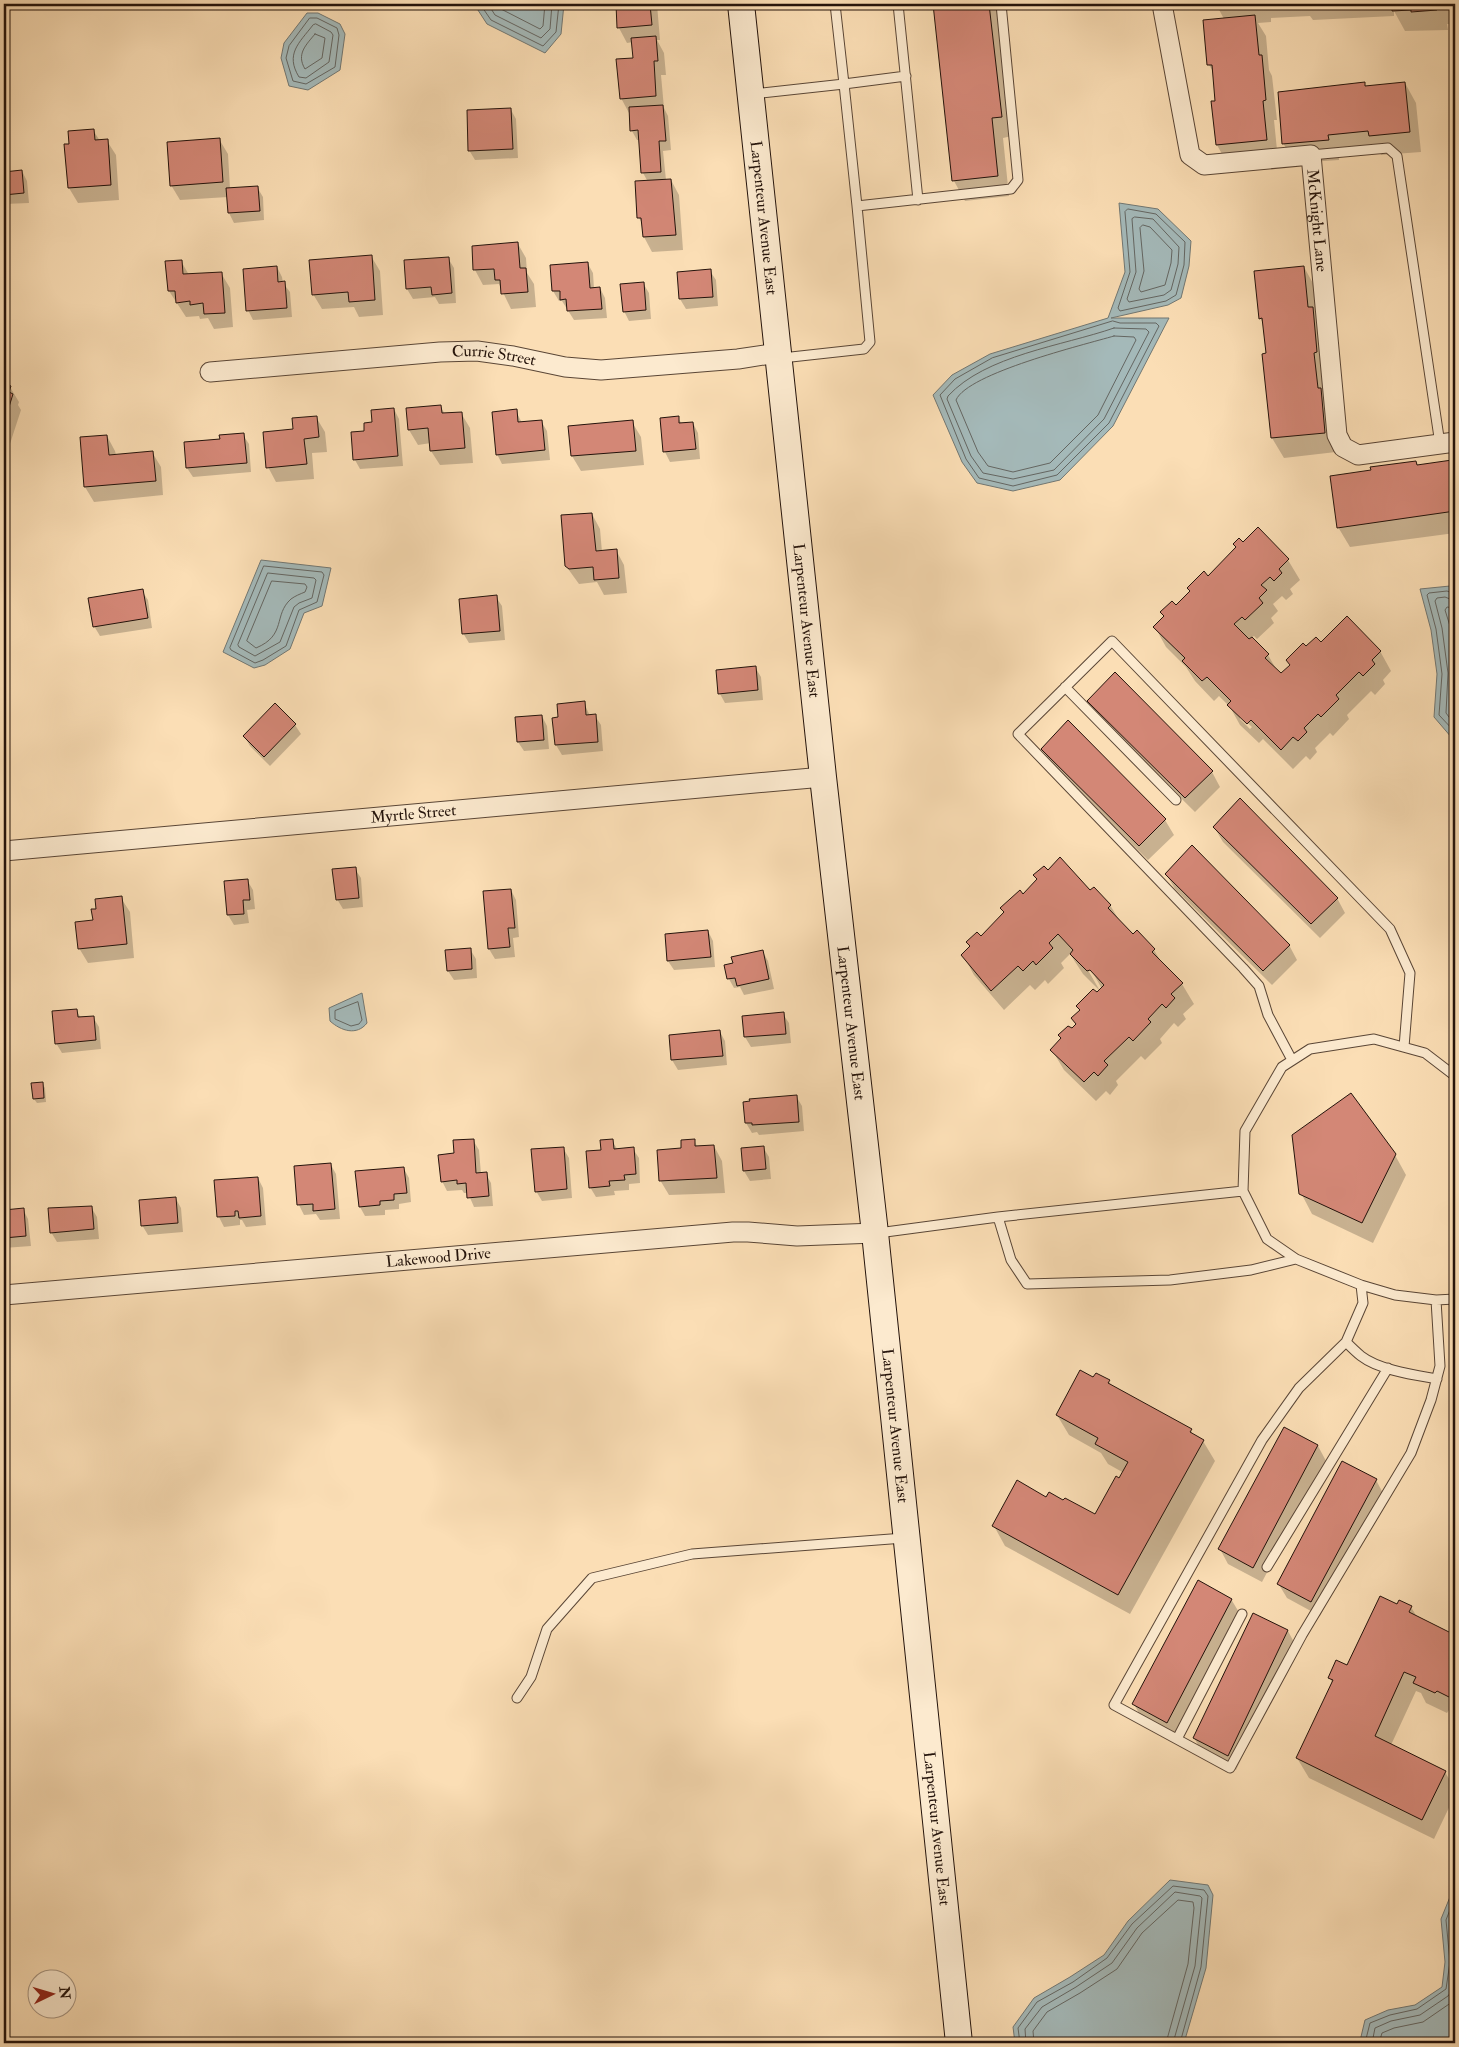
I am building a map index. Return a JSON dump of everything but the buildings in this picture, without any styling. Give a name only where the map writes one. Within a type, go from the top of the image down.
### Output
[{"type":"street","name":"Larpenteur Avenue East","points":[[742,4],[823,777],[875,1233],[960,2043]]},
{"type":"street","name":"McKnight Lane","points":[[1162,4],[1190,155],[1204,165],[1311,156],[1337,435],[1343,447],[1358,455],[1448,443]]},
{"type":"street","name":"Currie Street","points":[[210,372],[440,352],[477,351],[514,356],[565,367],[601,370],[778,356]]},
{"type":"street","name":"Myrtle Street","points":[[4,851],[823,777]]},
{"type":"street","name":"Lakewood Drive","points":[[4,1295],[733,1232],[797,1236],[875,1233]]},
{"type":"lane","points":[[778,356],[864,349],[870,342],[835,4]]},
{"type":"lane","points":[[898,4],[918,200]]},
{"type":"lane","points":[[857,206],[1012,189],[1018,180],[1001,4]]},
{"type":"lane","points":[[751,94],[906,76]]},
{"type":"lane","points":[[1311,156],[1388,148],[1397,156],[1448,443]]},
{"type":"lane","points":[[1292,1060],[1268,1015],[1259,986],[1018,734],[1112,641],[1390,930],[1410,973],[1404,1047]]},
{"type":"lane","points":[[1065,687],[1176,800]]},
{"type":"lane","points":[[1455,1076],[1425,1053],[1374,1039],[1310,1049],[1282,1066],[1245,1131],[1243,1191],[1268,1239],[1296,1259],[1361,1285],[1395,1295],[1436,1300],[1455,1299]]},
{"type":"lane","points":[[875,1233],[998,1217],[1243,1191]]},
{"type":"lane","points":[[998,1217],[1011,1260],[1027,1284],[1170,1280],[1251,1270],[1296,1259]]},
{"type":"lane","points":[[1361,1285],[1363,1303],[1346,1342],[1299,1388],[1262,1440],[1114,1705],[1230,1768],[1302,1635],[1411,1453],[1431,1400],[1440,1366],[1436,1300]]},
{"type":"lane","points":[[1346,1342],[1362,1358],[1388,1368],[1437,1379]]},
{"type":"lane","points":[[1267,1568],[1388,1368]]},
{"type":"lane","points":[[517,1698],[531,1677],[546,1629],[592,1578],[692,1554],[907,1538]]},
{"type":"lane","points":[[1176,1739],[1242,1614]]},
{"type":"water","points":[[474,4],[564,4],[561,34],[545,53],[487,24]]},
{"type":"water","points":[[307,13],[318,13],[340,24],[345,34],[340,70],[308,90],[289,86],[281,58],[284,43]]},
{"type":"water","points":[[1119,203],[1158,209],[1191,241],[1189,266],[1181,298],[1168,305],[1111,318],[1169,318],[1113,426],[1060,480],[1013,491],[977,483],[962,462],[933,395],[952,375],[990,354],[1108,318],[1125,272]]},
{"type":"water","points":[[261,560],[331,568],[322,606],[304,613],[290,649],[265,665],[254,668],[223,652]]},
{"type":"water","points":[[1450,586],[1455,591],[1455,736],[1452,738],[1434,717],[1437,674],[1431,630],[1420,589]]},
{"type":"water","points":[[362,993],[367,1023],[363,1027],[359,1030],[349,1031],[330,1021],[329,1008]]},
{"type":"water","points":[[1170,1880],[1208,1885],[1213,1895],[1206,1968],[1184,2043],[1015,2043],[1013,2027],[1034,1998],[1104,1955],[1128,1921]]},
{"type":"water","points":[[1455,1890],[1455,2043],[1362,2043],[1360,2041],[1365,2020],[1388,2010],[1415,2005],[1442,1987],[1445,1962],[1441,1919],[1452,1892]]}]
